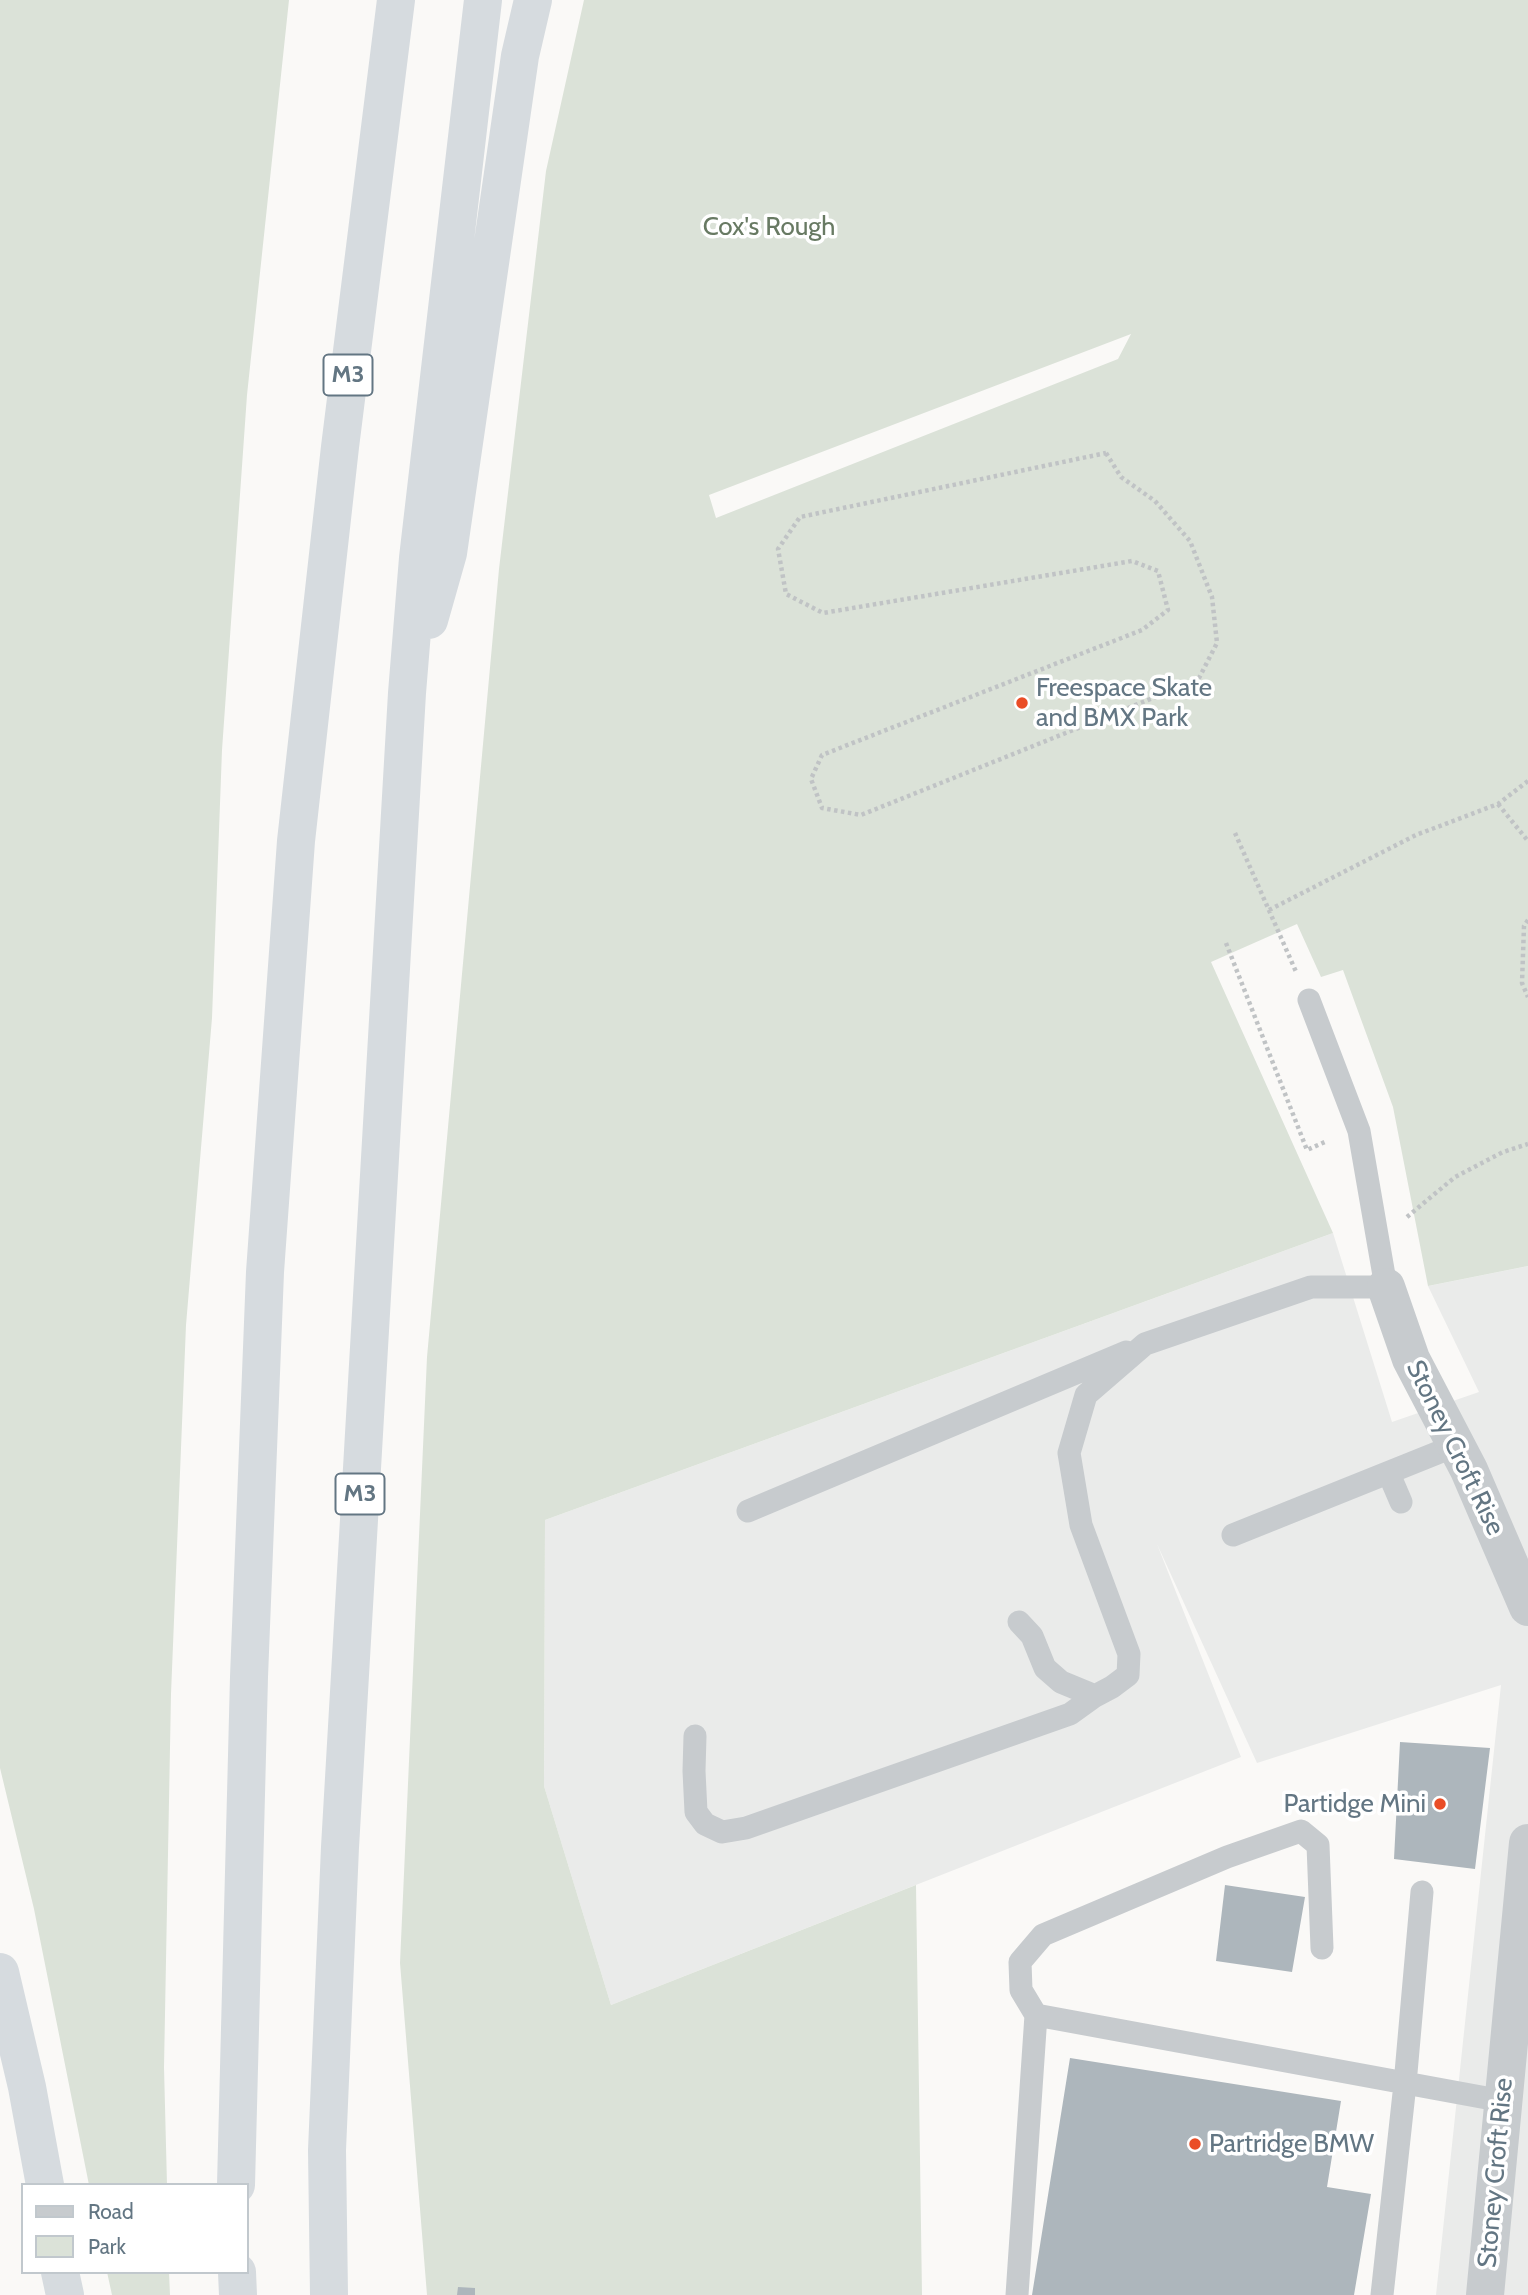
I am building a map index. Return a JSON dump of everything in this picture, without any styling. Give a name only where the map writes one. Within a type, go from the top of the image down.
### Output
[{"type":"highway","name":"M3","points":[[236,2183],[249,1677],[265,1286],[296,841],[340,447],[396,0]]},
{"type":"highway","name":"M3","points":[[329,2295],[327,2150],[340,1847],[407,693],[418,558],[483,0]]},
{"type":"highway","name":"M3","points":[[407,693],[448,553],[520,55],[533,0]]},
{"type":"highway","points":[[0,1972],[27,2087],[45,2183]]},
{"type":"highway","points":[[60,2274],[65,2295]]},
{"type":"highway","points":[[237,2274],[237,2295]]},
{"type":"street","name":"Stoney Croft Rise","points":[[1386,1287],[1411,1359],[1457,1445],[1528,1607]]},
{"type":"street","name":"Stoney Croft Rise","points":[[1485,2295],[1528,1843]]},
{"type":"lane","points":[[748,1511],[1145,1343],[1311,1287],[1386,1287],[1359,1131],[1309,1000]]},
{"type":"lane","points":[[695,1736],[696,1812],[705,1824],[722,1832],[746,1828],[1070,1714],[1128,1675],[1129,1654],[1080,1525],[1069,1453],[1086,1395],[1145,1343]]},
{"type":"lane","points":[[1233,1535],[1457,1445]]},
{"type":"lane","points":[[1389,1474],[1401,1502]]},
{"type":"lane","points":[[1019,1622],[1032,1636],[1045,1668],[1060,1682],[1095,1696]]},
{"type":"lane","points":[[1017,2295],[1036,2015],[1021,1990],[1020,1962],[1043,1935],[1227,1857],[1301,1831],[1318,1845],[1322,1948]]},
{"type":"lane","points":[[1382,2295],[1422,1892]]},
{"type":"lane","points":[[1036,2015],[1503,2101]]},
{"type":"path","points":[[1106,453],[1121,477],[1155,501],[1190,541],[1212,597],[1217,643],[1198,680],[861,815],[822,808],[811,779],[822,755],[1142,630],[1168,610],[1158,570],[1132,561],[823,613],[786,594],[778,549],[800,517],[1106,453]]},
{"type":"path","points":[[1269,910],[1416,835],[1498,804],[1528,781]]},
{"type":"path","points":[[1498,804],[1528,841]]},
{"type":"path","points":[[1235,833],[1309,1000]]},
{"type":"path","points":[[1528,920],[1524,926],[1522,983],[1528,997]]},
{"type":"path","points":[[1226,943],[1307,1150],[1334,1137],[1359,1131]]},
{"type":"path","points":[[1401,1222],[1455,1177],[1503,1152],[1528,1144]]},
{"type":"shaded area","points":[[1333,1233],[1392,1422],[1479,1392],[1428,1286],[1528,1266],[1528,2295],[1436,2295],[1501,1685],[1257,1763],[1157,1544],[1241,1757],[611,2005],[544,1786],[545,1520]]},
{"type":"green space","points":[[0,0],[289,0],[247,395],[222,750],[212,1018],[186,1325],[171,1694],[164,2067],[167,2183],[89,2183],[34,1909],[0,1768]]},
{"type":"green space","name":"Cox's Rough","points":[[584,0],[1528,0],[1528,1266],[1428,1286],[1393,1107],[1343,970],[1321,977],[1297,924],[1211,962],[1333,1233],[545,1520],[544,1786],[611,2005],[916,1885],[922,2295],[427,2295],[400,1963],[427,1357],[499,569],[546,171]],"holes":[[[1131,334],[1118,359],[716,518],[709,495]]]},
{"type":"green space","points":[[107,2274],[169,2274],[170,2295],[112,2295]]},
{"type":"building","name":"Partidge Mini","points":[[1400,1742],[1490,1748],[1475,1869],[1394,1859]]},
{"type":"building","points":[[1225,1885],[1305,1897],[1292,1972],[1216,1961]]},
{"type":"building","name":"Partridge BMW","points":[[1070,2058],[1341,2101],[1327,2187],[1371,2194],[1354,2295],[1032,2295]]},
{"type":"building","points":[[458,2287],[475,2288],[475,2295],[457,2295]]},
{"type":"place","name":"Freespace Skate and BMX Park","points":[[1022,703]]},
{"type":"place","name":"Partidge Mini","points":[[1440,1804]]},
{"type":"place","name":"Partridge BMW","points":[[1195,2144]]}]
